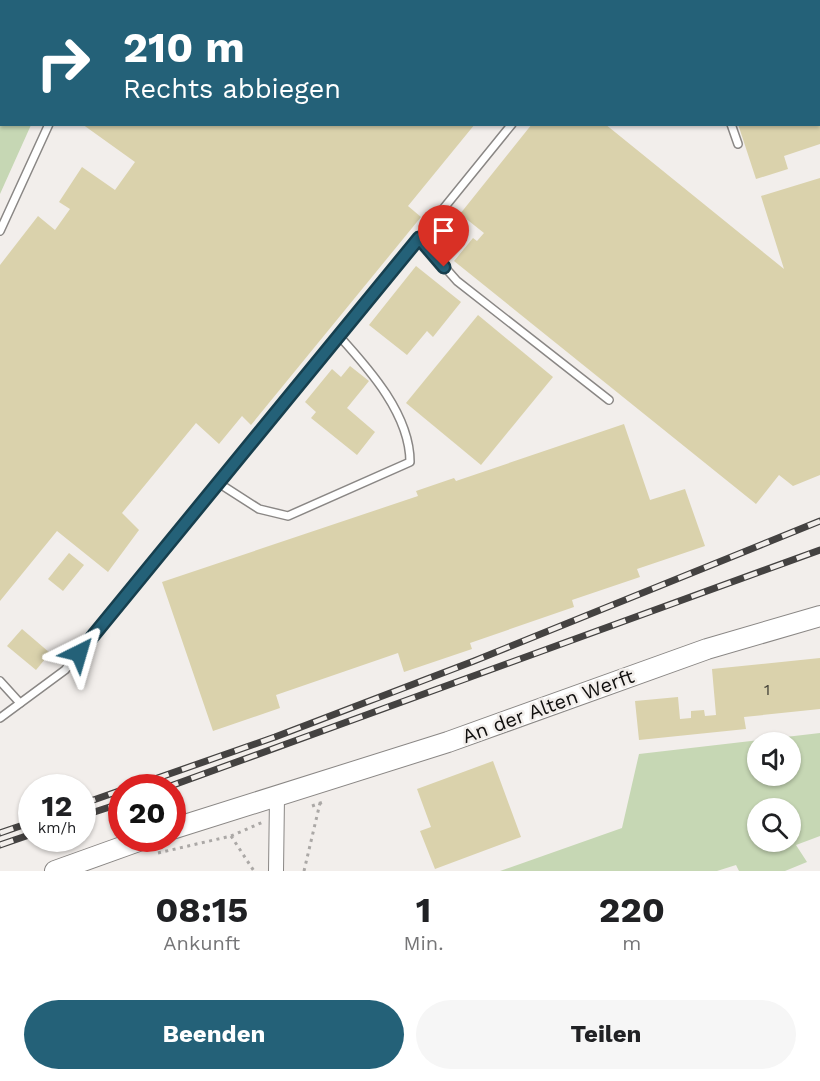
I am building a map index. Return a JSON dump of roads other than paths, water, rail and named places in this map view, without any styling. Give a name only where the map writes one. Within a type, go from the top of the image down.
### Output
[{"type":"street","name":"An der Alten Werft","points":[[186,826],[277,807],[447,742],[707,649],[820,616]]},
{"type":"street","points":[[276,871],[277,807]]},
{"type":"street","points":[[55,871],[128,852]]},
{"type":"lane","points":[[0,231],[49,126]]},
{"type":"lane","points":[[0,718],[64,670],[220,484],[510,126]]},
{"type":"lane","points":[[731,126],[738,144]]},
{"type":"lane","points":[[419,238],[457,281],[609,400]]},
{"type":"lane","points":[[220,484],[259,509],[288,516],[410,462],[410,444],[396,414],[369,369],[340,337]]},
{"type":"lane","points":[[0,681],[20,703]]},
{"type":"railway","points":[[169,774],[275,737],[474,661],[820,521]]},
{"type":"railway","points":[[186,780],[820,550]]},
{"type":"railway","points":[[96,799],[108,795]]},
{"type":"railway","points":[[96,811],[108,808]]},
{"type":"railway","points":[[0,833],[18,827]]},
{"type":"railway","points":[[0,845],[18,839]]}]
